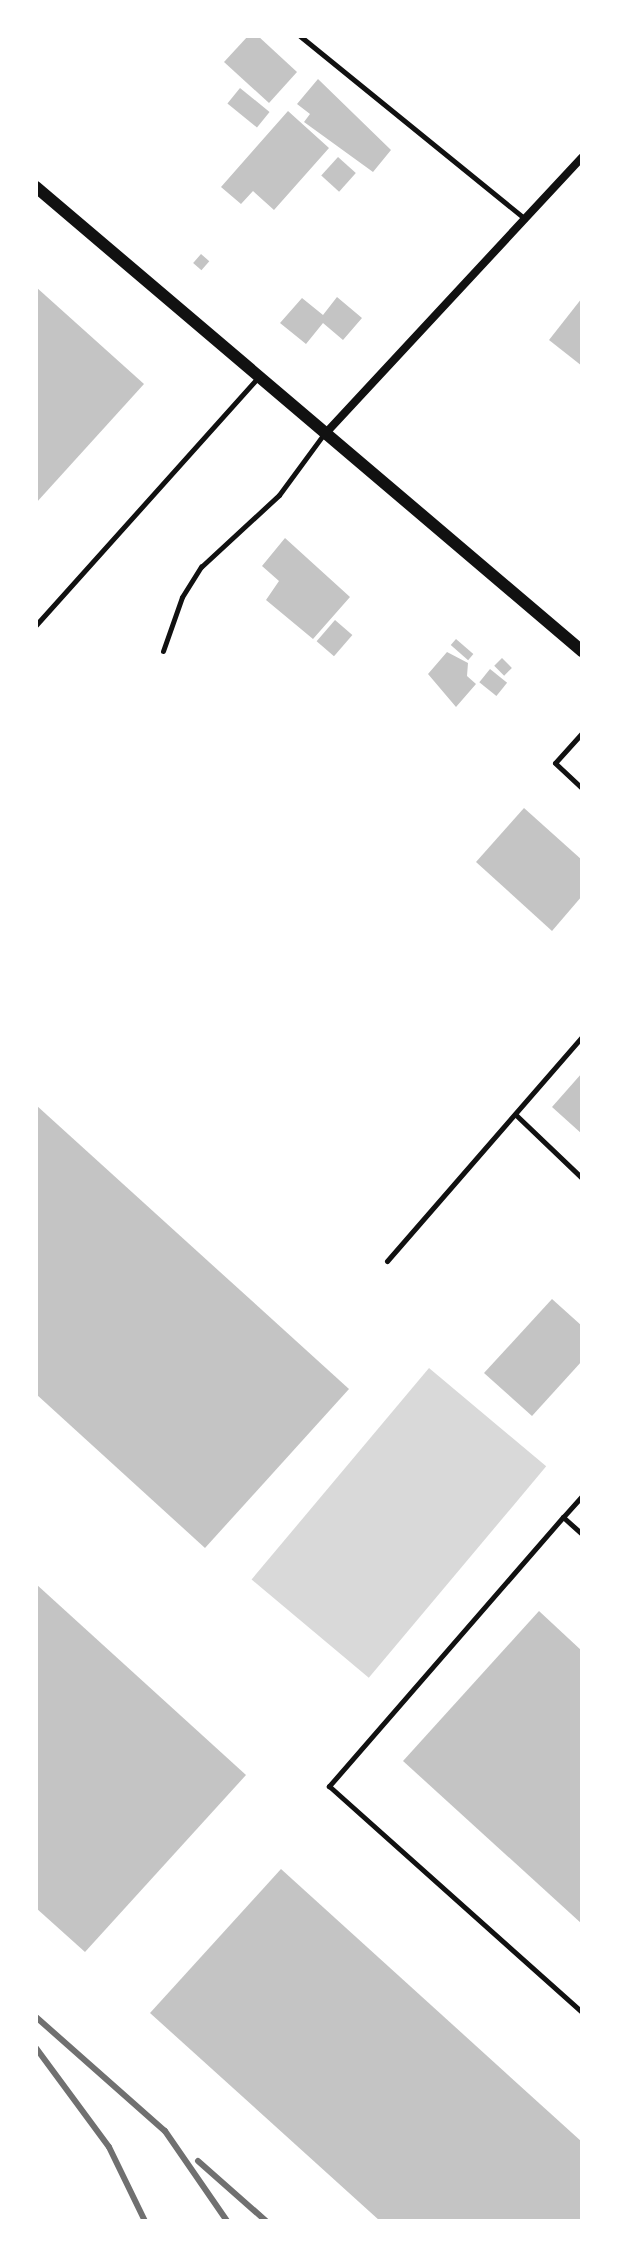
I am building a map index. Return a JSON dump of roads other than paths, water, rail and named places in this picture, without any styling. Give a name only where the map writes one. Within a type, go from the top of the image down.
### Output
[{"type":"street","points":[[323,435],[582,157]]},
{"type":"street","points":[[36,187],[323,435],[582,651]]},
{"type":"lane","points":[[300,36],[525,219]]},
{"type":"lane","points":[[36,625],[258,378]]},
{"type":"lane","points":[[163,651],[182,597],[201,567],[279,495],[323,435]]},
{"type":"lane","points":[[582,733],[555,763],[582,788]]},
{"type":"lane","points":[[387,1261],[582,1037]]},
{"type":"lane","points":[[516,1115],[582,1178]]},
{"type":"lane","points":[[582,1496],[329,1786],[582,2012]]},
{"type":"lane","points":[[563,1517],[582,1534]]},
{"type":"railway","points":[[36,2017],[165,2131],[227,2221]]},
{"type":"railway","points":[[36,2048],[109,2147],[145,2221]]},
{"type":"railway","points":[[198,2161],[266,2221]]}]
